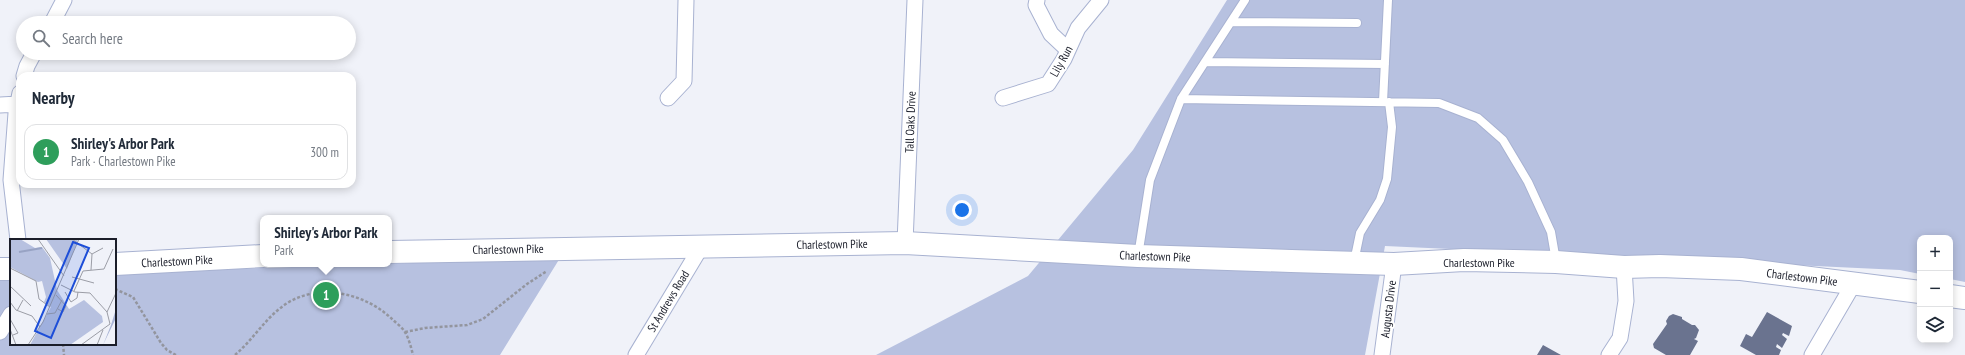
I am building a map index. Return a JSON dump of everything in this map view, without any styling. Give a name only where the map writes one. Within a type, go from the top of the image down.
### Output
[{"type":"street","points":[[56,16],[64,0]]},
{"type":"street","points":[[668,98],[684,81],[686,0]]},
{"type":"street","name":"Tall Oaks Drive","points":[[905,243],[915,0]]},
{"type":"street","points":[[1036,0],[1036,5],[1051,34],[1068,50]]},
{"type":"street","name":"Lily Run","points":[[1003,98],[1048,84],[1068,50],[1078,28],[1101,0]]},
{"type":"street","points":[[25,72],[30,60]]},
{"type":"street","points":[[0,105],[16,104]]},
{"type":"street","points":[[0,114],[16,105]]},
{"type":"street","points":[[16,126],[11,180],[18,239]]},
{"type":"street","name":"Charlestown Pike","points":[[392,252],[905,243],[1138,256],[1354,263],[1394,264],[1464,260],[1556,262],[1624,267],[1660,266],[1741,269],[1917,292]]},
{"type":"street","name":"St Andrews Road","points":[[636,355],[701,247]]},
{"type":"street","name":"Charlestown Pike","points":[[116,264],[260,256]]},
{"type":"street","name":"Augusta Drive","points":[[1382,355],[1394,264]]},
{"type":"street","points":[[1609,355],[1620,338],[1626,301],[1624,267]]},
{"type":"street","points":[[1812,355],[1854,283]]},
{"type":"street","points":[[1953,296],[1965,298]]},
{"type":"street","points":[[0,332],[10,316]]},
{"type":"lane","points":[[1138,256],[1150,180],[1181,99],[1245,0]]},
{"type":"lane","points":[[1354,263],[1360,233],[1380,200],[1387,179],[1392,127],[1386,102],[1385,64],[1388,0]]},
{"type":"lane","points":[[1231,22],[1357,23]]},
{"type":"lane","points":[[1205,62],[1385,64]]},
{"type":"lane","points":[[1181,99],[1439,103],[1478,118],[1503,140],[1528,182],[1551,232],[1556,262]]},
{"type":"path","points":[[405,332],[425,328],[466,325],[483,318],[527,284],[547,271]]},
{"type":"path","points":[[116,289],[133,297],[161,343],[167,350],[176,355]]},
{"type":"path","points":[[235,355],[276,311],[288,302],[300,296],[334,292],[366,300],[381,308],[405,332],[413,355]]},
{"type":"path","points":[[63,345],[64,355]]},
{"type":"shaded area","points":[[1227,0],[1965,0],[1965,282],[1953,280],[1953,235],[1917,235],[1917,273],[1900,270],[1385,246],[1365,355],[876,355],[1028,276],[1133,150]]},
{"type":"shaded area","points":[[560,258],[500,355],[0,355],[0,277],[10,277],[10,345],[116,345],[116,273],[293,267],[392,267],[392,264]]},
{"type":"building","points":[[1767,312],[1792,326],[1789,336],[1783,333],[1782,335],[1787,339],[1782,348],[1777,344],[1776,347],[1781,350],[1779,355],[1756,355],[1740,346],[1746,334],[1752,337]]},
{"type":"building","points":[[1673,314],[1682,317],[1682,319],[1692,325],[1695,325],[1699,330],[1696,338],[1694,339],[1698,341],[1690,355],[1666,355],[1654,348],[1653,344],[1667,324],[1666,321],[1669,316]]},
{"type":"building","points":[[1543,345],[1561,355],[1537,355]]},
{"type":"place","name":"Shirley's Arbor Park","points":[[326,295]]}]
